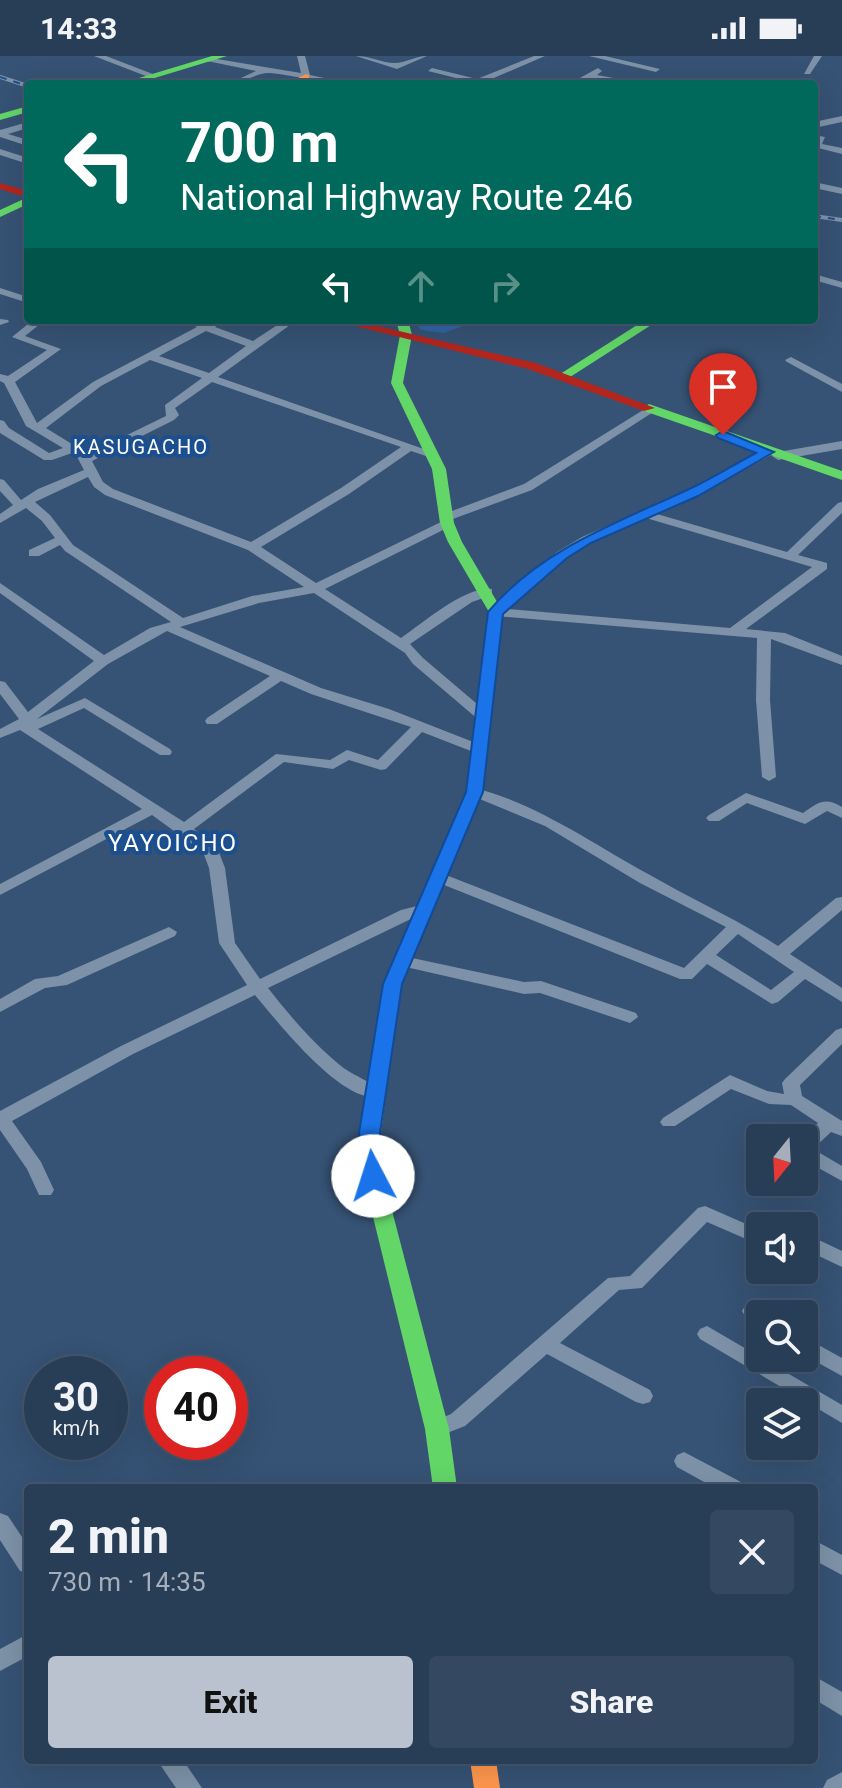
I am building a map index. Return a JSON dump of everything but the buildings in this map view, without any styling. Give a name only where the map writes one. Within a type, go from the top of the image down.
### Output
[{"type":"main road","points":[[139,80],[208,58]]},
{"type":"main road","points":[[154,76],[166,80]]},
{"type":"main road","points":[[1,125],[24,111]]},
{"type":"main road","points":[[1,125],[24,124]]},
{"type":"main road","points":[[0,186],[24,196]]},
{"type":"main road","points":[[0,214],[24,200]]},
{"type":"main road","points":[[370,324],[404,328],[563,376],[772,454],[842,476]]},
{"type":"main road","points":[[563,376],[647,324]]},
{"type":"main road","points":[[404,328],[396,369],[397,383],[439,469],[455,542],[496,612],[475,792],[392,984],[369,1133],[373,1176],[437,1429],[444,1484]]},
{"type":"main road","points":[[484,1764],[487,1788]]},
{"type":"street","points":[[98,56],[154,76]]},
{"type":"street","points":[[298,80],[301,56]]},
{"type":"street","points":[[360,56],[397,66],[423,56]]},
{"type":"street","points":[[487,80],[541,56]]},
{"type":"street","points":[[593,56],[656,69]]},
{"type":"street","points":[[807,72],[818,56]]},
{"type":"street","points":[[208,58],[294,80]]},
{"type":"street","points":[[581,80],[617,61]]},
{"type":"street","points":[[241,80],[262,71]]},
{"type":"street","points":[[432,71],[468,80]]},
{"type":"street","points":[[589,76],[616,80]]},
{"type":"street","points":[[818,124],[842,119]]},
{"type":"street","points":[[1,125],[24,140]]},
{"type":"street","points":[[818,145],[842,151]]},
{"type":"street","points":[[0,152],[24,160]]},
{"type":"street","points":[[818,155],[842,158]]},
{"type":"street","points":[[818,186],[842,191]]},
{"type":"street","points":[[818,278],[842,285]]},
{"type":"street","points":[[0,291],[20,300]]},
{"type":"street","points":[[35,324],[17,337],[56,349],[4,379],[6,396],[34,427],[73,448],[109,492],[252,547],[402,644],[485,718]]},
{"type":"street","points":[[198,324],[251,344]]},
{"type":"street","points":[[2,426],[34,427],[97,384],[212,324]]},
{"type":"street","points":[[0,519],[170,418],[173,415],[169,407],[210,379],[251,344],[285,324]]},
{"type":"street","points":[[148,356],[407,448],[432,454]]},
{"type":"street","points":[[791,360],[840,386]]},
{"type":"street","points":[[25,724],[103,661],[173,623],[257,599],[314,589],[448,520],[537,483],[652,409]]},
{"type":"street","points":[[2,426],[48,457],[73,448]]},
{"type":"street","points":[[496,612],[562,555],[645,514],[772,454],[842,445]]},
{"type":"street","points":[[252,547],[345,491],[347,486],[407,448]]},
{"type":"street","points":[[0,483],[51,524],[61,540],[173,623],[279,676],[481,750]]},
{"type":"street","points":[[791,555],[842,506]]},
{"type":"street","points":[[645,514],[822,566],[733,632]]},
{"type":"street","points":[[34,553],[61,540]]},
{"type":"street","points":[[0,587],[103,661]]},
{"type":"street","points":[[402,644],[467,599],[487,592]]},
{"type":"street","points":[[496,612],[786,638],[842,661]]},
{"type":"street","points":[[764,635],[763,700],[769,777]]},
{"type":"street","points":[[212,721],[279,676]]},
{"type":"street","points":[[0,685],[25,724],[184,829],[210,850],[217,868],[227,943],[259,989],[316,1053],[362,1089],[374,1092]]},
{"type":"street","points":[[0,734],[85,702],[165,752]]},
{"type":"street","points":[[184,829],[281,757],[333,765],[347,754],[381,766],[418,728]]},
{"type":"street","points":[[475,792],[550,823],[646,880],[737,926],[842,996]]},
{"type":"street","points":[[714,818],[746,797],[757,798],[805,819],[826,804],[842,813]]},
{"type":"street","points":[[0,890],[153,809]]},
{"type":"street","points":[[440,878],[686,975],[737,926]]},
{"type":"street","points":[[779,954],[842,902]]},
{"type":"street","points":[[45,1190],[35,1167],[1,1119],[127,1050],[259,989],[407,914],[425,909]]},
{"type":"street","points":[[0,1006],[41,983],[61,981],[169,932]]},
{"type":"street","points":[[705,956],[772,998],[805,971]]},
{"type":"street","points":[[403,961],[524,988],[541,987],[630,1017]]},
{"type":"street","points":[[794,1099],[791,1083],[794,1076],[842,1034]]},
{"type":"street","points":[[669,1122],[730,1081],[760,1096],[783,1101],[794,1099],[836,1126],[818,1139]]},
{"type":"street","points":[[437,1429],[458,1420],[615,1283],[635,1283],[705,1213],[746,1232]]},
{"type":"street","points":[[818,1247],[842,1260]]},
{"type":"street","points":[[707,1334],[842,1415]]},
{"type":"street","points":[[545,1344],[643,1396]]},
{"type":"street","points":[[818,1353],[842,1368]]},
{"type":"street","points":[[684,1461],[727,1484]]},
{"type":"street","points":[[0,1522],[24,1558]]},
{"type":"street","points":[[818,1555],[842,1566]]},
{"type":"street","points":[[0,1661],[24,1646]]},
{"type":"street","points":[[818,1689],[842,1705]]},
{"type":"street","points":[[172,1764],[190,1788]]},
{"type":"street","points":[[835,1788],[842,1783]]},
{"type":"shaded area","points":[[416,324],[468,324],[444,333],[421,330]]},
{"type":"railway","points":[[0,77],[24,85]]},
{"type":"railway","points":[[818,217],[842,220]]},
{"type":"traffic: fast","points":[[138,80],[222,56]]},
{"type":"traffic: fast","points":[[0,117],[24,110]]},
{"type":"traffic: fast","points":[[0,214],[24,202]]},
{"type":"traffic: fast","points":[[403,324],[406,335],[397,383],[439,469],[447,523],[455,542],[496,612],[475,789]]},
{"type":"traffic: fast","points":[[563,376],[647,324]]},
{"type":"traffic: fast","points":[[649,408],[842,476]]},
{"type":"traffic: fast","points":[[370,1140],[373,1176],[437,1429],[444,1484]]},
{"type":"traffic: slow","points":[[300,80],[306,77]]},
{"type":"traffic: slow","points":[[370,1140],[392,984],[475,789]]},
{"type":"traffic: slow","points":[[484,1764],[487,1788]]},
{"type":"traffic: jam","points":[[0,186],[24,194]]},
{"type":"traffic: jam","points":[[354,324],[532,366],[649,408]]},
{"type":"district","name":"KASUGACHO","points":[[141,447]]},
{"type":"district","name":"YAYOICHO","points":[[173,843]]},
{"type":"route","points":[[373,1176],[369,1133],[392,984],[467,817],[475,792],[496,612],[562,555],[586,540],[693,493],[767,452],[723,435]]}]
